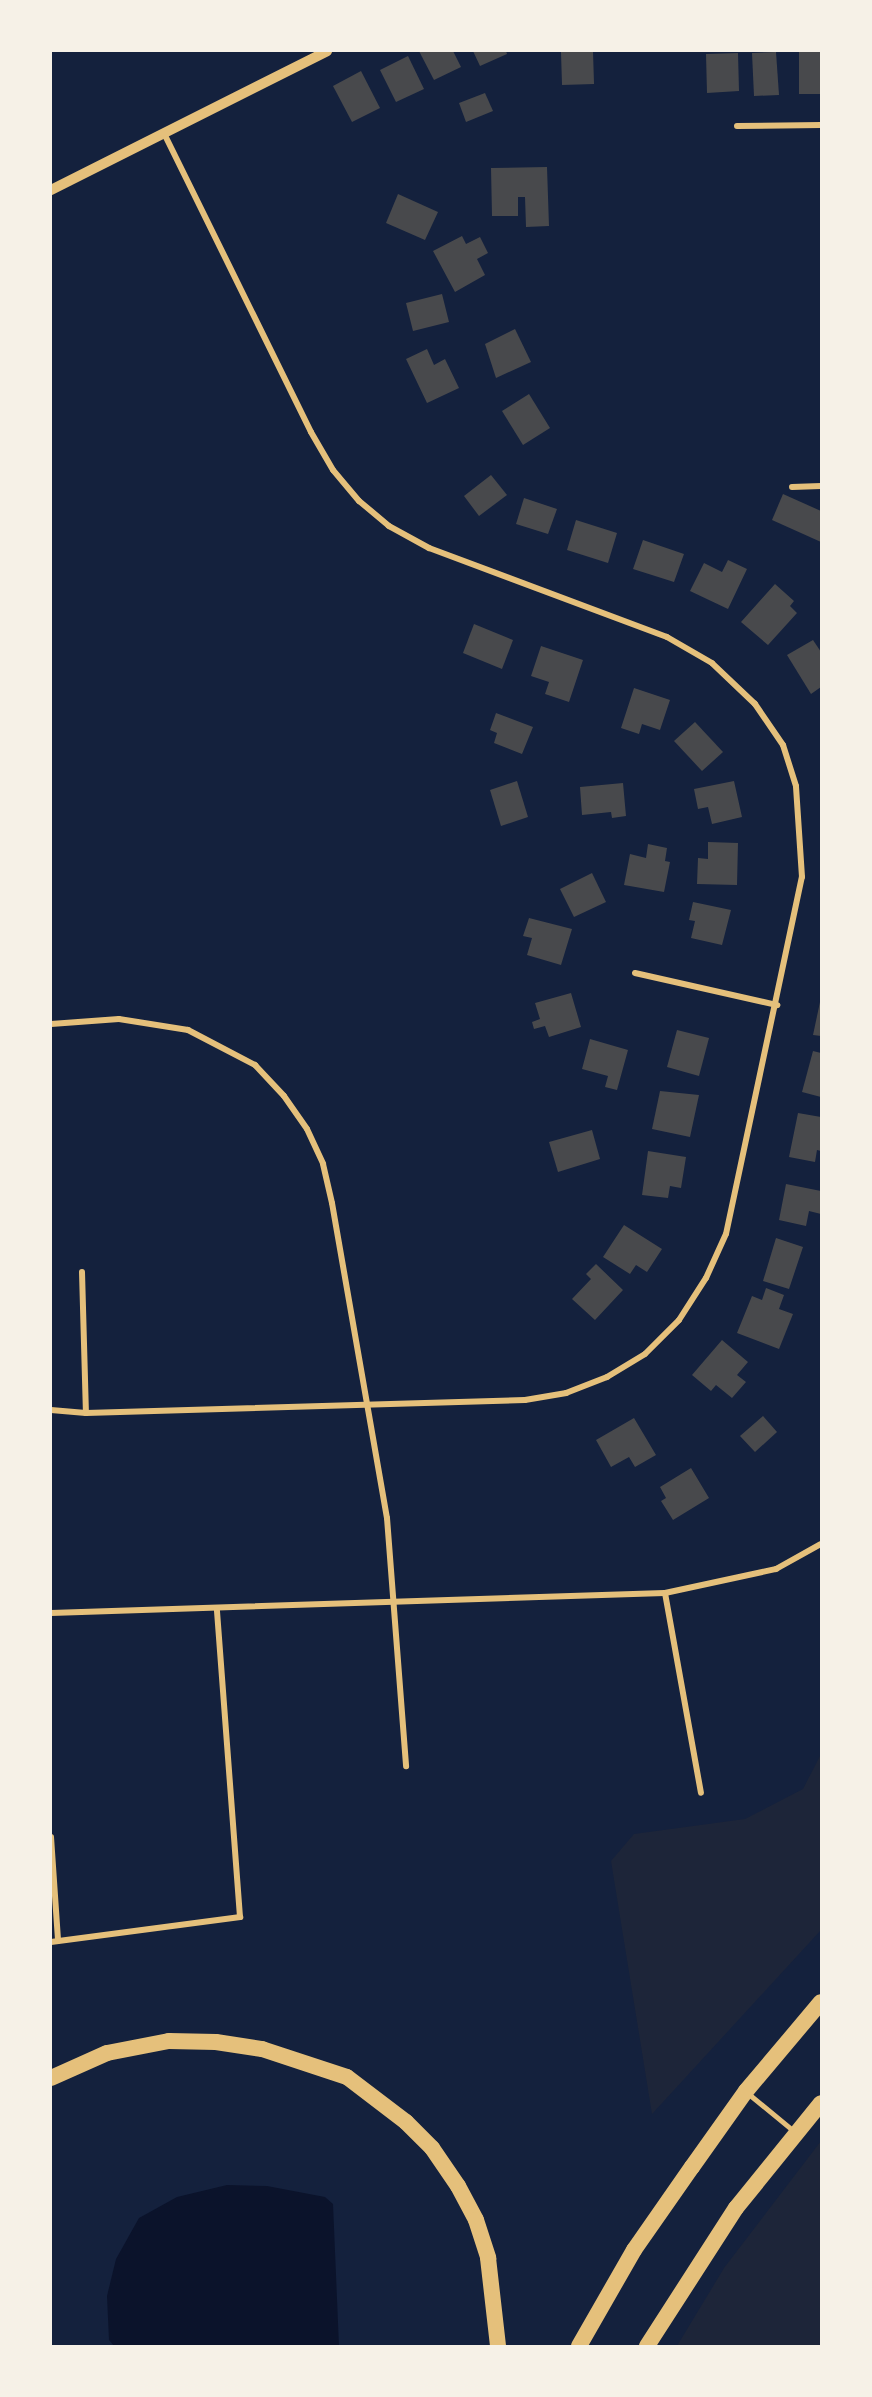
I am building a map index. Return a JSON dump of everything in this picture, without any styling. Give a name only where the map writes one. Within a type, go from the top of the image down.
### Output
[{"type":"highway","points":[[579,2346],[634,2250],[746,2091],[821,2002]]},
{"type":"highway","points":[[51,2078],[107,2053],[169,2042],[216,2042],[262,2049],[302,2059],[347,2077],[406,2122],[432,2148],[458,2186],[476,2220],[488,2258],[498,2346]]},
{"type":"highway","points":[[647,2346],[735,2208],[821,2103]]},
{"type":"street","points":[[51,190],[327,51]]},
{"type":"street","points":[[736,126],[821,125]]},
{"type":"street","points":[[51,1410],[86,1413],[366,1402],[525,1400],[566,1393],[607,1377],[645,1354],[680,1320],[706,1278],[726,1234],[777,1005],[802,877],[801,831],[796,786],[783,745],[755,704],[712,663],[667,637],[429,548],[389,526],[359,501],[333,470],[311,432],[164,133]]},
{"type":"street","points":[[792,487],[821,486]]},
{"type":"street","points":[[635,973],[777,1005]]},
{"type":"street","points":[[51,1024],[119,1019],[188,1030],[220,1043],[255,1065],[284,1096],[307,1129],[323,1164],[387,1518],[396,1604],[406,1767]]},
{"type":"street","points":[[82,1272],[86,1413]]},
{"type":"street","points":[[51,1613],[396,1604],[665,1593],[776,1569],[821,1544]]},
{"type":"street","points":[[665,1593],[701,1793]]},
{"type":"street","points":[[51,1837],[55,1942],[240,1917],[217,1609]]},
{"type":"lane","points":[[746,2091],[796,2132]]},
{"type":"shaded area","points":[[821,1754],[821,1930],[652,2114],[611,1861],[634,1834],[745,1819],[803,1789]]},
{"type":"shaded area","points":[[821,2141],[821,2346],[677,2346],[724,2268]]},
{"type":"shaded area","points":[[227,2185],[267,2186],[325,2197],[333,2204],[339,2346],[114,2346],[109,2340],[107,2296],[116,2259],[139,2218],[177,2197]]},
{"type":"building","points":[[419,51],[453,51],[461,67],[434,80]]},
{"type":"building","points":[[473,51],[506,51],[507,54],[480,66]]},
{"type":"building","points":[[593,51],[594,84],[562,85],[561,52]]},
{"type":"building","points":[[799,51],[821,51],[821,94],[799,94]]},
{"type":"building","points":[[776,52],[779,95],[754,96],[752,53]]},
{"type":"building","points":[[738,53],[739,91],[707,93],[706,54]]},
{"type":"building","points":[[408,56],[424,89],[396,102],[380,70]]},
{"type":"building","points":[[361,71],[380,108],[352,122],[333,86]]},
{"type":"building","points":[[485,93],[493,111],[466,122],[459,103]]},
{"type":"building","points":[[547,167],[549,226],[526,227],[525,197],[518,197],[518,216],[492,216],[491,168]]},
{"type":"building","points":[[398,194],[438,212],[425,240],[386,223]]},
{"type":"building","points":[[462,236],[466,244],[480,237],[488,253],[477,259],[485,275],[455,292],[433,251]]},
{"type":"building","points":[[442,294],[449,322],[413,331],[406,303]]},
{"type":"building","points":[[515,329],[531,362],[496,378],[485,344]]},
{"type":"building","points":[[427,349],[434,365],[445,359],[459,388],[427,403],[406,359]]},
{"type":"building","points":[[529,394],[550,428],[523,445],[502,411]]},
{"type":"building","points":[[491,475],[507,495],[479,516],[464,496]]},
{"type":"building","points":[[783,494],[821,511],[821,542],[772,520]]},
{"type":"building","points":[[524,498],[557,509],[548,534],[516,524]]},
{"type":"building","points":[[576,520],[617,533],[608,563],[567,550]]},
{"type":"building","points":[[643,540],[684,554],[674,582],[633,569]]},
{"type":"building","points":[[728,560],[747,569],[728,609],[690,591],[704,563],[722,572]]},
{"type":"building","points":[[775,584],[794,601],[790,606],[797,613],[768,645],[741,622]]},
{"type":"building","points":[[474,624],[513,640],[502,669],[463,653]]},
{"type":"building","points":[[813,640],[821,652],[821,687],[811,694],[787,655]]},
{"type":"building","points":[[541,646],[583,660],[569,702],[545,694],[549,682],[531,676]]},
{"type":"building","points":[[634,688],[670,700],[660,730],[642,724],[639,734],[621,728]]},
{"type":"building","points":[[496,713],[533,727],[522,754],[494,743],[497,733],[490,730]]},
{"type":"building","points":[[695,722],[723,752],[702,771],[674,741]]},
{"type":"building","points":[[517,781],[528,817],[501,826],[490,790]]},
{"type":"building","points":[[734,781],[742,817],[712,824],[708,807],[698,809],[694,789]]},
{"type":"building","points":[[623,783],[626,816],[612,818],[611,812],[582,815],[580,787]]},
{"type":"building","points":[[708,842],[738,843],[737,885],[697,884],[698,858],[708,859]]},
{"type":"building","points":[[648,844],[667,848],[665,861],[670,862],[664,892],[624,885],[630,854],[646,858]]},
{"type":"building","points":[[592,873],[606,902],[574,917],[560,889]]},
{"type":"building","points":[[693,902],[731,910],[722,945],[691,938],[695,921],[689,920]]},
{"type":"building","points":[[529,918],[572,929],[561,965],[527,955],[532,938],[523,936]]},
{"type":"building","points":[[571,993],[581,1027],[549,1037],[545,1026],[534,1029],[532,1022],[540,1019],[535,1003]]},
{"type":"building","points":[[821,1002],[821,1036],[813,1035]]},
{"type":"building","points":[[677,1030],[709,1038],[699,1076],[667,1067]]},
{"type":"building","points":[[590,1039],[628,1050],[617,1090],[605,1087],[608,1076],[582,1069]]},
{"type":"building","points":[[813,1051],[821,1053],[821,1097],[802,1092]]},
{"type":"building","points":[[660,1091],[699,1095],[690,1137],[652,1129]]},
{"type":"building","points":[[798,1113],[821,1117],[821,1151],[817,1150],[815,1162],[789,1157]]},
{"type":"building","points":[[592,1130],[600,1159],[558,1172],[549,1142]]},
{"type":"building","points":[[648,1151],[686,1157],[681,1188],[670,1186],[668,1198],[642,1195]]},
{"type":"building","points":[[786,1184],[821,1191],[821,1214],[809,1211],[806,1226],[779,1220]]},
{"type":"building","points":[[624,1225],[662,1249],[647,1272],[636,1265],[630,1274],[603,1257]]},
{"type":"building","points":[[776,1238],[803,1247],[789,1289],[763,1281]]},
{"type":"building","points":[[596,1264],[623,1290],[595,1320],[572,1299],[591,1279],[586,1274]]},
{"type":"building","points":[[766,1288],[784,1295],[779,1309],[793,1314],[779,1349],[737,1333],[752,1296],[762,1300]]},
{"type":"building","points":[[722,1340],[748,1362],[737,1375],[746,1382],[732,1398],[716,1385],[711,1391],[692,1375]]},
{"type":"building","points":[[763,1416],[777,1432],[755,1452],[740,1436]]},
{"type":"building","points":[[634,1418],[656,1455],[635,1467],[629,1457],[611,1467],[596,1440]]},
{"type":"building","points":[[691,1468],[709,1498],[673,1520],[661,1501],[666,1498],[660,1487]]}]
